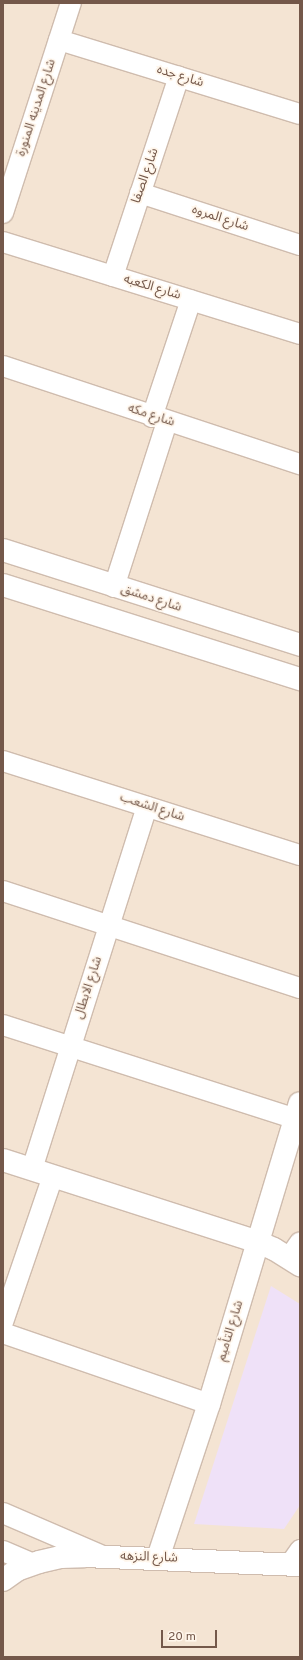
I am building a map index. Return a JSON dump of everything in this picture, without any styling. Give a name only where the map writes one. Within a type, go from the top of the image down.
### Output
[{"type":"street","name":"شارع المدينه المنورة","points":[[3,213],[71,3]]},
{"type":"street","name":"شارع جده","points":[[59,40],[300,114]]},
{"type":"street","name":"شارع الصفا","points":[[113,276],[179,77]]},
{"type":"street","name":"شارع المروه","points":[[140,193],[300,244]]},
{"type":"street","name":"شارع الكعبه","points":[[3,242],[300,334]]},
{"type":"street","points":[[114,587],[191,300]]},
{"type":"street","name":"شارع مكه","points":[[3,366],[300,464]]},
{"type":"street","name":"شارع دمشق","points":[[3,550],[114,587],[300,645]]},
{"type":"street","points":[[3,585],[300,679]]},
{"type":"street","points":[[243,662],[253,631]]},
{"type":"street","name":"شارع الشعب","points":[[3,761],[300,855]]},
{"type":"street","name":"شارع الابطال","points":[[32,1169],[147,807]]},
{"type":"street","points":[[3,891],[300,988]]},
{"type":"street","points":[[3,1025],[71,1047],[298,1111]]},
{"type":"street","name":"شارع التأميم","points":[[158,1558],[209,1404],[298,1111]]},
{"type":"street","points":[[3,1160],[296,1255]]},
{"type":"street","points":[[3,1322],[53,1176]]},
{"type":"street","points":[[3,1333],[209,1404]]},
{"type":"street","points":[[3,1512],[107,1557]]},
{"type":"street","points":[[3,1551],[33,1564]]},
{"type":"street","name":"شارع النزهه","points":[[3,1580],[19,1569],[33,1564],[60,1558],[84,1556],[297,1559]]},
{"type":"shaded area","points":[[3,3],[300,3],[300,1657],[3,1657]]},
{"type":"shaded area","points":[[271,1286],[300,1304],[300,1505],[284,1529],[194,1524]]}]
